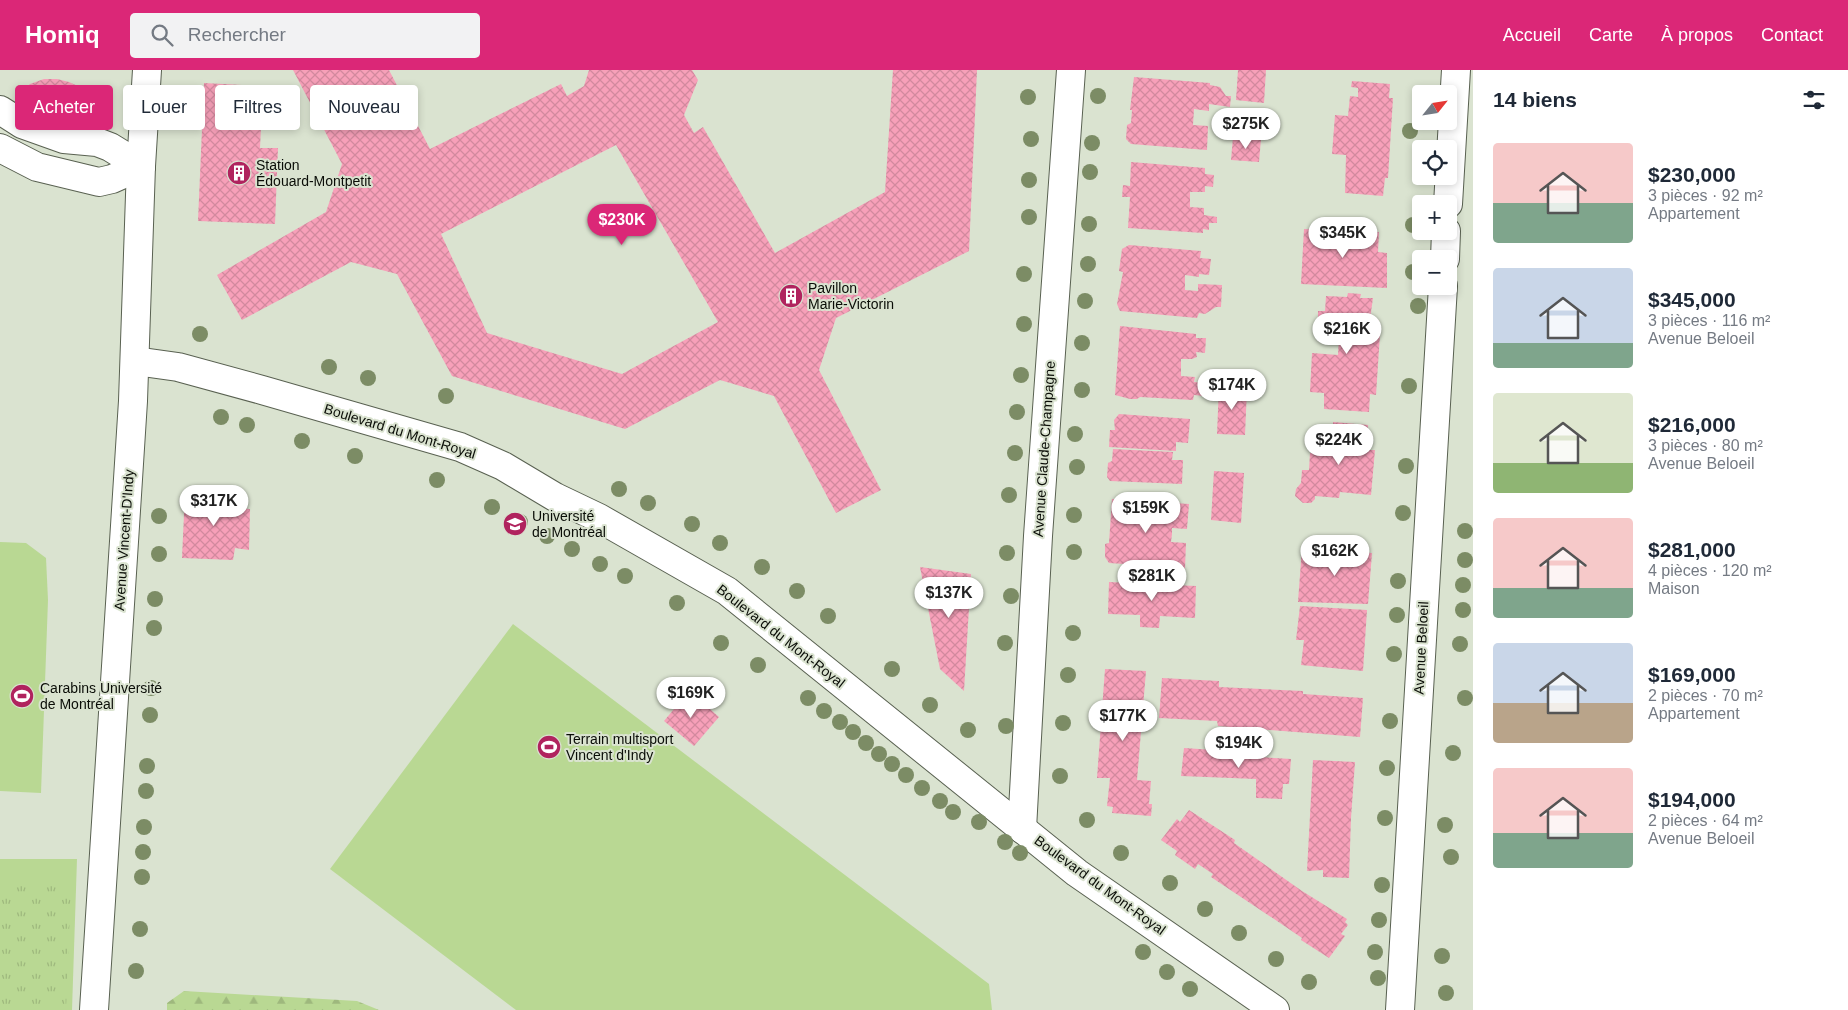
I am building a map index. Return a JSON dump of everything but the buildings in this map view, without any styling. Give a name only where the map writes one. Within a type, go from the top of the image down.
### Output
[{"type":"street","name":"Avenue Vincent-D'Indy","points":[[94,1010],[135,361],[147,70]]},
{"type":"street","name":"Avenue Claude-Champagne","points":[[1022,828],[1038,536],[1071,70]]},
{"type":"street","points":[[1449,195],[1456,70]]},
{"type":"street","points":[[0,110],[22,124],[64,139],[97,142],[110,147],[142,166]]},
{"type":"street","points":[[0,148],[37,168],[99,182],[112,179],[142,166]]},
{"type":"street","name":"Avenue Beloeil","points":[[1400,1010],[1442,295]]},
{"type":"street","name":"Boulevard du Mont-Royal","points":[[135,361],[178,367],[272,392],[460,447],[503,466],[599,518],[727,591],[1077,873],[1275,1010]]},
{"type":"green space","name":"Carabins Université de Montréal","points":[[0,542],[26,543],[46,558],[48,600],[41,793],[0,791]]},
{"type":"green space","name":"Terrain multisport Vincent d'Indy","points":[[513,624],[989,984],[992,1010],[516,1010],[330,869]]},
{"type":"green space","points":[[0,859],[77,859],[72,1010],[0,1010]]},
{"type":"green space","points":[[0,882],[71,885],[66,1010],[0,1010]]},
{"type":"green space","points":[[184,991],[357,1001],[379,1010],[167,1010],[167,1003]]},
{"type":"place","name":"Station Édouard-Montpetit","points":[[239,173]]},
{"type":"place","name":"Pavillon Marie-Victorin","points":[[791,296]]},
{"type":"place","name":"Université de Montréal","points":[[515,524]]},
{"type":"place","name":"Carabins Université de Montréal","points":[[22,696]]},
{"type":"place","name":"Terrain multisport Vincent d'Indy","points":[[549,747]]}]
